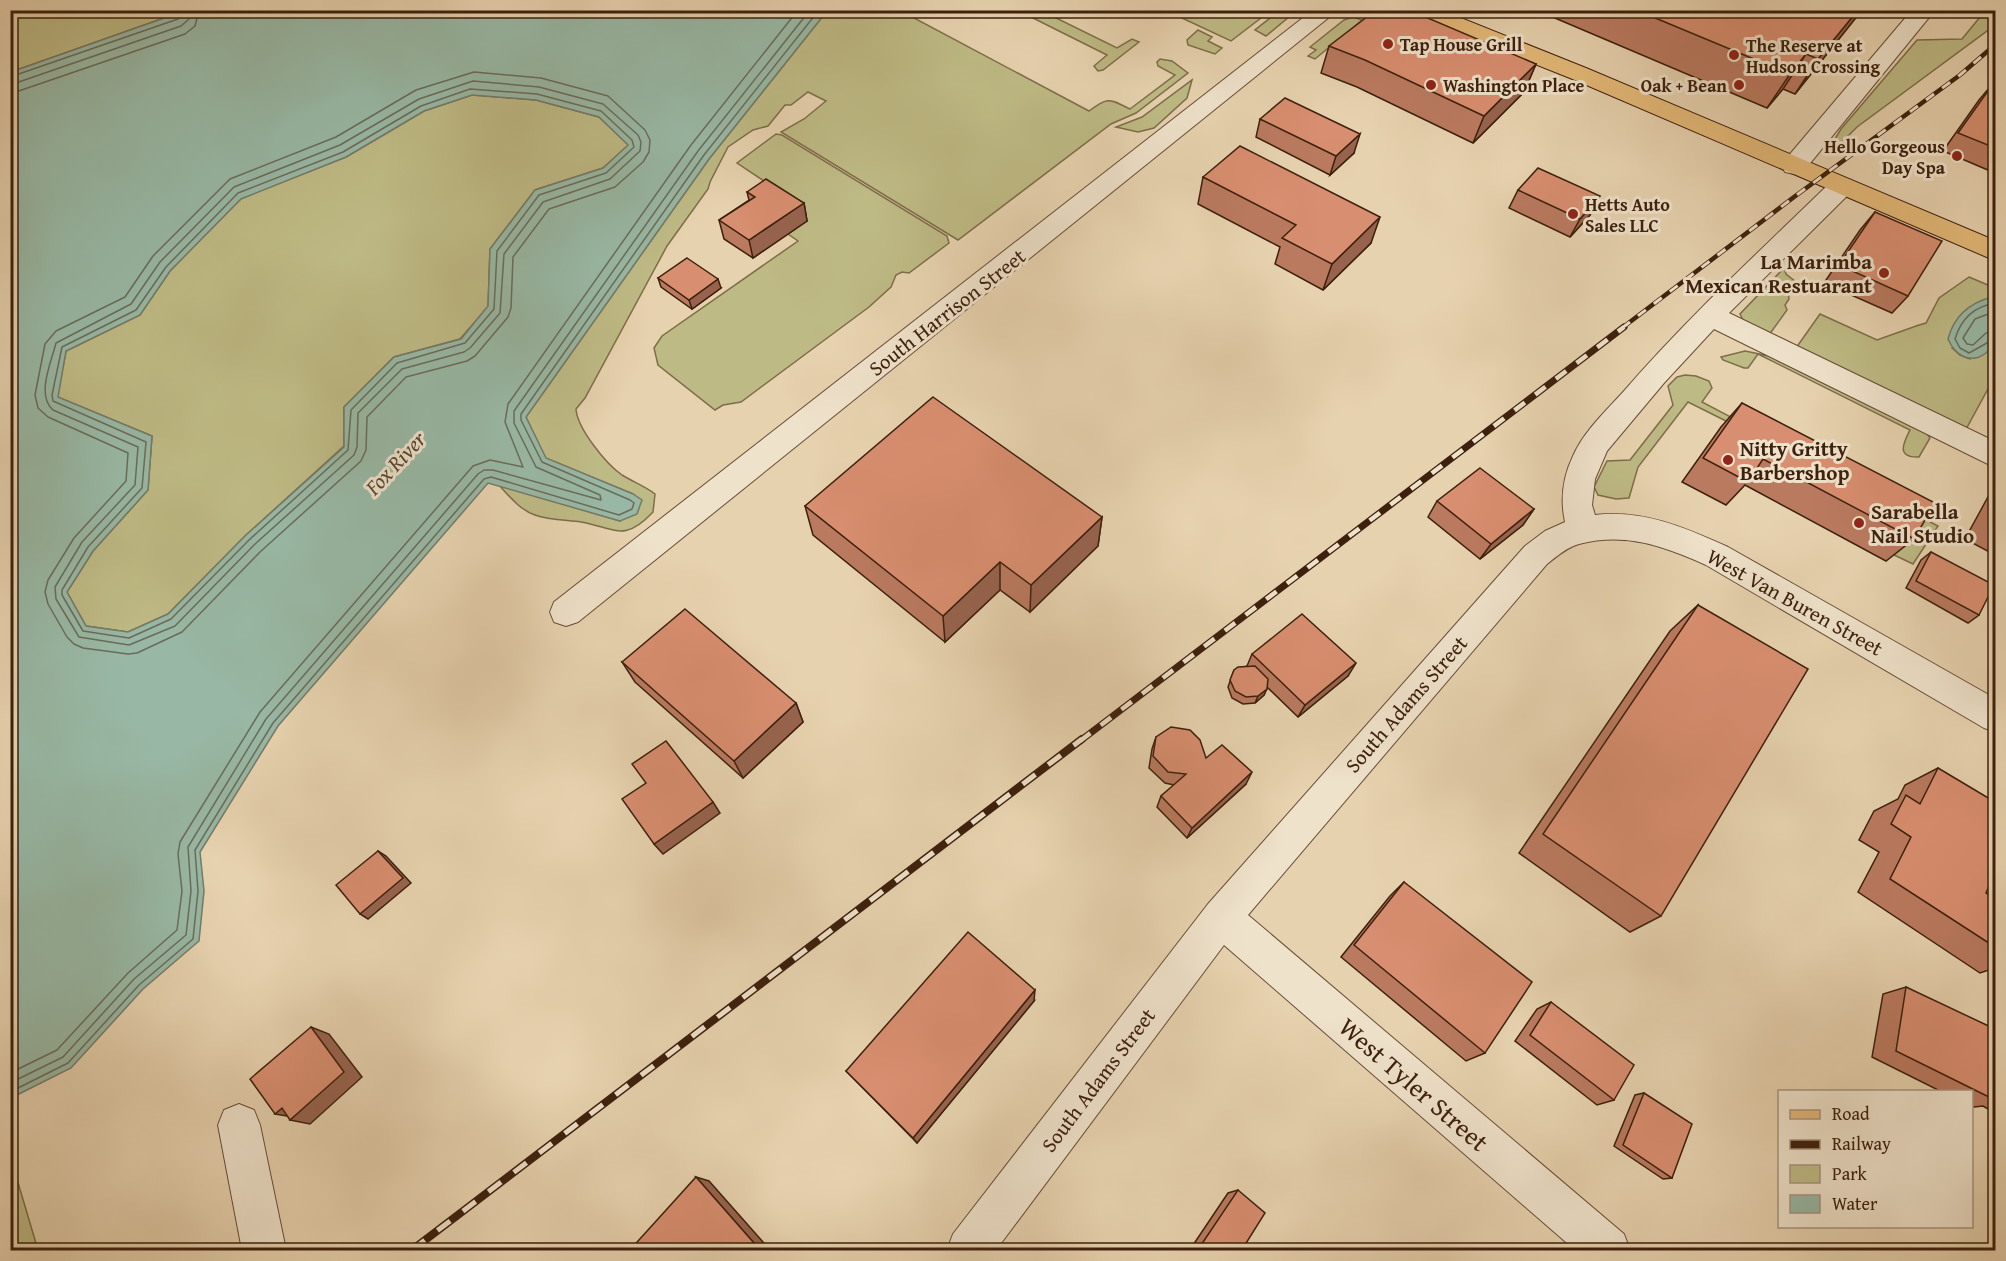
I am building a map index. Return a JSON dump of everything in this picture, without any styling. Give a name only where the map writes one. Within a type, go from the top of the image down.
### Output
[{"type":"main road","points":[[1420,10],[1578,73],[1995,252]]},
{"type":"street","name":"South Harrison Street","points":[[566,612],[1327,10]]},
{"type":"street","points":[[1794,166],[1924,10]]},
{"type":"street","points":[[1582,531],[1577,505],[1580,479],[1588,456],[1612,423],[1710,315],[1842,186]]},
{"type":"street","points":[[1710,315],[1995,456]]},
{"type":"street","name":"West Van Buren Street","points":[[1582,531],[1604,527],[1634,528],[1673,537],[1717,556],[1995,717]]},
{"type":"street","name":"South Adams Street","points":[[969,1251],[1221,917],[1536,555],[1561,537],[1582,531]]},
{"type":"street","name":"West Tyler Street","points":[[1221,917],[1608,1251]]},
{"type":"street","points":[[239,1125],[264,1251]]},
{"type":"green space","points":[[11,10],[184,11],[11,72]]},
{"type":"green space","points":[[827,11],[901,11],[1089,111],[1105,101],[1118,103],[1130,109],[1175,75],[1158,66],[1157,62],[1160,59],[1172,61],[1188,73],[1136,113],[1111,124],[958,240],[781,132],[804,119],[826,101],[808,92],[791,105],[785,105],[768,126],[753,130],[728,147],[708,189],[667,246],[585,398],[576,409],[581,426],[608,463],[622,475],[655,494],[653,512],[643,522],[619,531],[581,522],[546,518],[524,510],[499,485],[620,521],[633,494],[545,458],[526,417],[709,159]]},
{"type":"green space","points":[[1019,11],[1042,11],[1117,48],[1132,39],[1139,42],[1103,70],[1098,71],[1094,66],[1107,55]]},
{"type":"green space","points":[[1167,11],[1270,11],[1231,41]]},
{"type":"green space","points":[[1279,11],[1296,11],[1266,36],[1255,30]]},
{"type":"green space","points":[[1985,11],[1995,11],[1995,25],[1857,127],[1835,149],[1835,139],[1841,129],[1917,40],[1962,39]]},
{"type":"green space","points":[[1353,17],[1362,20],[1315,59],[1308,56],[1316,50],[1310,47],[1344,20]]},
{"type":"green space","points":[[1198,30],[1212,37],[1208,41],[1222,48],[1215,54],[1188,45],[1187,40]]},
{"type":"green space","points":[[1192,80],[1187,98],[1154,128],[1138,132],[1116,127],[1142,117]]},
{"type":"green space","points":[[472,95],[536,100],[599,117],[629,145],[603,168],[535,190],[490,249],[488,307],[460,339],[394,357],[344,407],[344,446],[245,536],[168,614],[128,632],[86,626],[67,592],[93,551],[148,490],[152,436],[57,397],[66,351],[140,315],[170,271],[241,198],[346,157],[424,111]]},
{"type":"green space","points":[[776,134],[782,135],[947,236],[949,243],[909,273],[902,272],[896,275],[891,287],[869,307],[741,402],[723,405],[715,410],[658,365],[654,348],[662,336],[798,241],[788,234],[807,221],[779,191],[737,163]]},
{"type":"green space","points":[[1784,268],[1786,274],[1801,286],[1788,290],[1789,299],[1785,305],[1787,310],[1769,335],[1743,320],[1740,314]]},
{"type":"green space","points":[[1969,277],[1995,288],[1995,298],[1992,297],[1952,348],[1960,355],[1970,359],[1989,350],[1995,341],[1995,376],[1965,431],[1796,348],[1820,314],[1877,340],[1926,323],[1939,298]]},
{"type":"green space","points":[[1745,351],[1774,357],[1926,432],[1930,438],[1919,457],[1911,457],[1904,452],[1903,448],[1910,430],[1758,354],[1748,368],[1723,360],[1721,357]]},
{"type":"green space","points":[[1685,375],[1709,381],[1712,388],[1702,402],[1938,526],[1913,564],[1890,553],[1730,423],[1688,402],[1638,467],[1629,498],[1616,499],[1598,495],[1594,487],[1607,461],[1630,460],[1673,405],[1668,386],[1677,377]]},
{"type":"green space","points":[[11,1159],[38,1250],[11,1250]]},
{"type":"water","name":"Fox River","points":[[184,11],[827,11],[709,159],[526,417],[546,458],[633,494],[642,500],[637,514],[620,521],[488,483],[278,726],[200,852],[204,891],[199,941],[143,989],[71,1068],[11,1098],[11,72]],"holes":[[[472,95],[536,100],[599,117],[628,145],[603,168],[535,190],[490,249],[488,306],[461,339],[394,357],[344,407],[344,447],[245,536],[168,614],[128,632],[86,626],[67,592],[93,551],[148,490],[152,436],[58,397],[66,351],[140,315],[170,271],[241,199],[346,157],[424,111]]]},
{"type":"water","points":[[1995,298],[1997,321],[1994,343],[1986,353],[1974,358],[1959,354],[1948,339],[1958,317],[1976,303]]},
{"type":"building","points":[[1376,10],[1409,10],[1536,64],[1484,116],[1365,60],[1329,46]]},
{"type":"building","points":[[1636,10],[1858,10],[1818,59],[1806,54],[1790,74]]},
{"type":"building","points":[[1995,81],[1995,148],[1958,133]]},
{"type":"building","points":[[1285,98],[1360,134],[1336,156],[1260,119]]},
{"type":"building","points":[[1240,146],[1380,217],[1332,264],[1282,238],[1296,225],[1203,177]]},
{"type":"building","points":[[1538,168],[1600,196],[1580,219],[1518,190]]},
{"type":"building","points":[[766,179],[804,203],[749,240],[719,220],[755,197],[747,192]]},
{"type":"building","points":[[1875,212],[1942,241],[1908,296],[1839,265]]},
{"type":"building","points":[[687,258],[718,279],[689,300],[658,278]]},
{"type":"building","points":[[933,397],[1102,517],[1031,585],[1000,562],[943,616],[805,506]]},
{"type":"building","points":[[1742,403],[1935,503],[1914,539],[1763,459],[1748,482],[1703,458]]},
{"type":"building","points":[[1480,468],[1534,509],[1491,544],[1437,501]]},
{"type":"building","points":[[1931,552],[1994,585],[1979,615],[1916,581]]},
{"type":"building","points":[[1698,605],[1808,669],[1661,916],[1543,834]]},
{"type":"building","points":[[685,609],[796,703],[734,761],[622,662]]},
{"type":"building","points":[[1302,614],[1356,663],[1305,705],[1252,654]]},
{"type":"building","points":[[1255,666],[1268,679],[1267,689],[1258,696],[1246,697],[1235,691],[1230,680],[1234,670],[1238,667]]},
{"type":"building","points":[[1171,727],[1190,730],[1200,740],[1206,758],[1222,745],[1252,772],[1192,828],[1161,796],[1186,774],[1168,772],[1153,756],[1156,737]]},
{"type":"building","points":[[666,741],[713,802],[654,844],[622,799],[646,783],[632,764]]},
{"type":"building","points":[[1938,768],[1995,802],[1993,840],[1995,841],[1995,872],[1986,893],[1995,899],[1995,947],[1890,879],[1911,837],[1891,824],[1906,795],[1920,804]]},
{"type":"building","points":[[378,851],[403,878],[360,914],[336,885]]},
{"type":"building","points":[[1404,882],[1532,982],[1485,1053],[1354,945]]},
{"type":"building","points":[[968,932],[1035,990],[913,1138],[846,1071]]},
{"type":"building","points":[[1906,987],[1995,1029],[1995,1100],[1896,1051]]},
{"type":"building","points":[[1551,1002],[1634,1065],[1614,1100],[1530,1035]]},
{"type":"building","points":[[311,1027],[344,1072],[290,1120],[282,1108],[275,1114],[250,1079]]},
{"type":"building","points":[[1644,1093],[1692,1124],[1672,1178],[1623,1145]]},
{"type":"building","points":[[696,1177],[761,1251],[629,1251]]},
{"type":"building","points":[[1238,1190],[1265,1213],[1243,1248],[1246,1251],[1197,1251]]},
{"type":"railway","points":[[1622,328],[1794,197],[1960,75],[1996,44]]},
{"type":"railway","points":[[1080,741],[1624,327]]},
{"type":"railway","points":[[412,1250],[1082,739]]},
{"type":"place","name":"Tap House Grill","points":[[1388,44]]},
{"type":"place","name":"The Reserve at Hudson Crossing","points":[[1734,55]]},
{"type":"place","name":"Washington Place","points":[[1431,85]]},
{"type":"place","name":"Oak + Bean","points":[[1739,85]]},
{"type":"place","name":"Hello Gorgeous Day Spa","points":[[1957,156]]},
{"type":"place","name":"Hetts Auto Sales LLC","points":[[1573,214]]},
{"type":"place","name":"La Marimba Mexican Restuarant","points":[[1884,273]]},
{"type":"place","name":"Nitty Gritty Barbershop","points":[[1728,460]]},
{"type":"place","name":"Sarabella Nail Studio","points":[[1859,523]]}]
